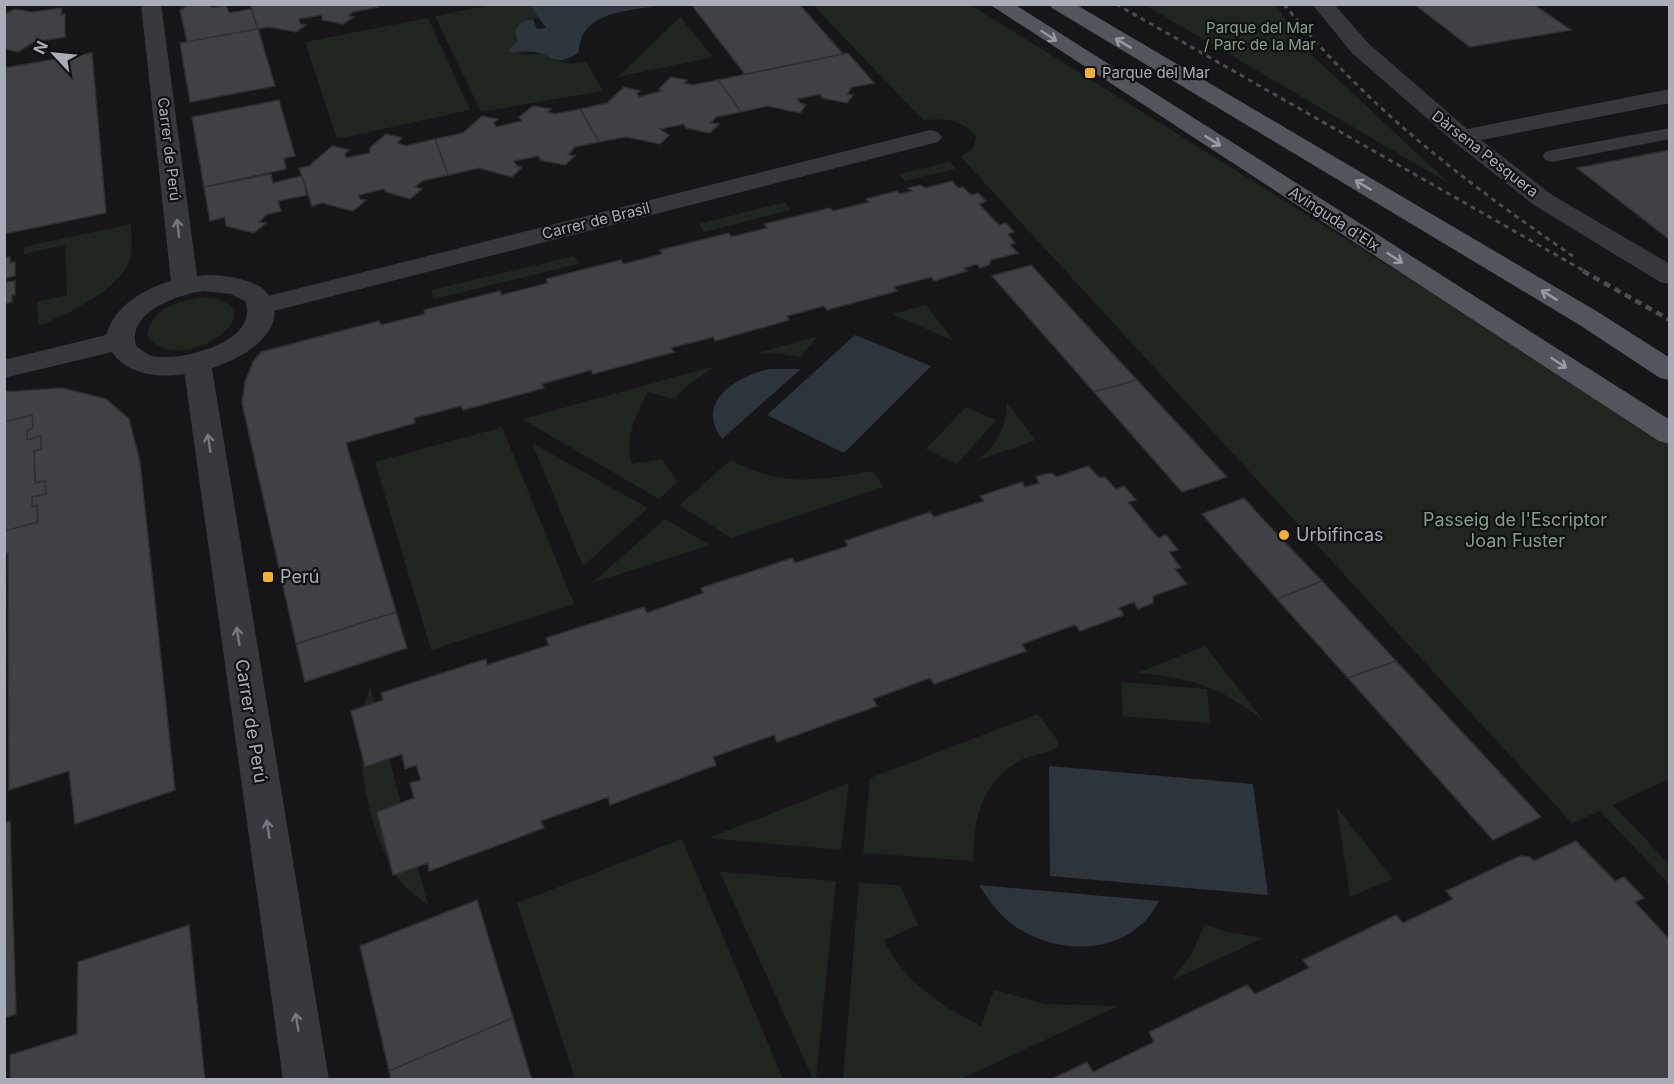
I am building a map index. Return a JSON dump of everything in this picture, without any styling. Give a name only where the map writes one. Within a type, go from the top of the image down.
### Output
[{"type":"main road","name":"Avinguda d'Elx","points":[[999,4],[1670,434]]},
{"type":"main road","points":[[1059,4],[1588,318],[1670,371]]},
{"type":"street","name":"Dàrsena Pesquera","points":[[1322,4],[1360,48],[1462,137],[1543,200],[1670,276]]},
{"type":"street","name":"Carrer de Perú","points":[[148,7],[185,286]]},
{"type":"street","points":[[1462,137],[1670,96]]},
{"type":"street","name":"Carrer de Brasil","points":[[262,306],[930,137]]},
{"type":"street","points":[[204,283],[229,284],[250,291],[262,306],[262,316],[250,335],[222,355],[197,363],[168,367],[148,365],[126,353],[120,341],[121,330],[132,313],[157,296],[185,286],[204,283]]},
{"type":"street","points":[[4,369],[120,341]]},
{"type":"street","name":"Carrer de Perú","points":[[197,363],[306,1080]]},
{"type":"lane","points":[[1552,156],[1670,133]]},
{"type":"green space","points":[[491,5],[539,5],[545,15],[529,21],[515,50],[525,55],[546,54],[564,63],[586,62],[603,91],[481,112],[435,16]]},
{"type":"green space","name":"Passeig de l'Escriptor Joan Fuster","points":[[813,5],[971,5],[1488,328],[1669,445],[1669,779],[1613,805],[1669,864],[1669,884],[1600,811],[1572,823],[961,157],[974,147],[976,136],[964,126],[952,121],[923,120]]},
{"type":"green space","name":"Parque del Mar / Parc de la Mar","points":[[1145,5],[1276,5],[1304,48],[1450,184]]},
{"type":"green space","points":[[680,17],[713,57],[618,77]]},
{"type":"green space","points":[[428,18],[470,110],[337,139],[305,42]]},
{"type":"green space","points":[[950,162],[956,169],[905,181],[899,174]]},
{"type":"green space","points":[[785,202],[791,210],[704,232],[699,224]]},
{"type":"green space","points":[[131,224],[130,258],[123,273],[90,301],[39,326],[37,302],[67,295],[65,245],[24,254],[24,247]]},
{"type":"green space","points":[[574,256],[578,264],[434,299],[431,290]]},
{"type":"green space","points":[[202,297],[226,303],[234,313],[231,325],[218,337],[201,346],[180,350],[162,347],[147,335],[154,318],[167,307]]},
{"type":"green space","points":[[926,305],[954,341],[892,314]]},
{"type":"green space","points":[[818,336],[800,357],[773,353],[755,354]]},
{"type":"green space","points":[[715,366],[687,386],[674,399],[648,392],[632,426],[629,445],[632,464],[662,459],[677,482],[659,499],[522,419]]},
{"type":"green space","points":[[1007,403],[1036,440],[978,460],[999,435],[1005,420]]},
{"type":"green space","points":[[966,407],[996,420],[957,464],[926,449]]},
{"type":"green space","points":[[502,427],[574,604],[431,650],[375,462]]},
{"type":"green space","points":[[532,443],[648,508],[583,566]]},
{"type":"green space","points":[[731,460],[766,475],[783,478],[818,479],[873,471],[883,487],[731,538],[679,505]]},
{"type":"green space","points":[[665,519],[710,545],[592,583]]},
{"type":"green space","points":[[1205,646],[1264,721],[1234,700],[1205,686],[1189,681],[1137,673]]},
{"type":"green space","points":[[1121,682],[1207,689],[1210,723],[1123,716]]},
{"type":"green space","points":[[370,687],[428,905],[400,881],[381,845],[374,823],[363,777],[361,754],[363,713]]},
{"type":"green space","points":[[1038,714],[1058,741],[1058,746],[1050,751],[1023,759],[1009,767],[989,789],[975,830],[974,861],[863,853],[870,778]]},
{"type":"green space","points":[[849,783],[841,850],[708,838]]},
{"type":"green space","points":[[1337,808],[1393,879],[1350,897]]},
{"type":"green space","points":[[682,839],[783,1079],[575,1079],[517,903]]},
{"type":"green space","points":[[720,872],[836,881],[816,1079],[813,1079]]},
{"type":"green space","points":[[859,883],[900,885],[918,925],[884,940],[892,954],[912,980],[925,991],[981,1026],[994,990],[1046,1004],[1118,1006],[961,1079],[843,1079]]},
{"type":"green space","points":[[1205,924],[1227,932],[1264,938],[1172,980],[1191,955]]},
{"type":"shaded area","points":[[530,5],[654,5],[606,16],[596,21],[581,39],[579,52],[565,60],[556,60],[535,52],[511,53],[509,50],[518,41],[515,30],[522,22],[533,19],[537,29],[546,28]]},
{"type":"shaded area","points":[[855,335],[931,366],[844,453],[767,415]]},
{"type":"shaded area","points":[[769,369],[801,369],[722,439],[715,425],[713,413],[716,402],[723,393],[744,378]]},
{"type":"shaded area","points":[[1049,766],[1253,784],[1268,895],[1050,876]]},
{"type":"shaded area","points":[[979,885],[1159,901],[1147,919],[1132,932],[1115,941],[1076,946],[1056,944],[1019,929],[1001,915]]},
{"type":"building","points":[[190,4],[207,4],[213,8],[226,5],[229,13],[252,9],[258,29],[187,42],[180,10]]},
{"type":"building","points":[[250,4],[378,4],[379,7],[353,12],[348,16],[354,17],[343,24],[322,20],[322,15],[299,19],[300,24],[306,25],[296,32],[269,27],[258,29]]},
{"type":"building","points":[[691,4],[800,5],[843,54],[742,75],[744,73]]},
{"type":"building","points":[[1414,4],[1533,4],[1571,30],[1470,47]]},
{"type":"building","points":[[62,8],[61,15],[65,14],[65,37],[34,42],[18,52],[5,49],[4,14],[15,9],[32,12]]},
{"type":"building","points":[[258,29],[275,86],[190,102],[180,43]]},
{"type":"building","points":[[92,53],[106,213],[4,234],[4,68]]},
{"type":"building","points":[[848,53],[874,83],[852,87],[847,94],[853,95],[847,103],[822,98],[820,94],[797,99],[806,105],[800,113],[767,106],[741,112],[718,80]]},
{"type":"building","points":[[671,77],[687,80],[684,83],[693,85],[718,80],[741,112],[716,117],[711,123],[719,124],[710,133],[686,128],[684,124],[660,129],[669,135],[660,144],[626,137],[599,142],[580,109],[607,103],[624,87],[640,91],[637,93],[639,97],[662,91],[659,89]]},
{"type":"building","points":[[279,100],[295,156],[284,158],[286,169],[204,187],[192,117]]},
{"type":"building","points":[[533,106],[551,109],[547,112],[555,114],[580,109],[599,142],[575,147],[568,155],[575,156],[565,165],[540,160],[539,156],[514,161],[517,166],[522,167],[512,177],[479,168],[448,175],[435,139],[463,133],[482,116],[498,119],[494,123],[496,127],[522,121],[519,117]]},
{"type":"building","points":[[386,134],[402,138],[397,143],[406,146],[435,139],[448,175],[422,181],[415,187],[422,189],[410,199],[386,192],[384,189],[359,195],[360,199],[366,200],[353,211],[322,203],[312,206],[299,168],[309,166],[332,146],[349,150],[345,154],[346,158],[370,153],[370,148]]},
{"type":"building","points":[[1670,150],[1670,240],[1577,168]]},
{"type":"building","points":[[271,174],[273,183],[302,176],[307,195],[278,201],[281,211],[268,214],[259,222],[266,223],[254,233],[226,226],[225,217],[210,221],[204,187]]},
{"type":"building","points":[[952,181],[958,188],[963,187],[971,195],[978,193],[986,201],[979,204],[999,225],[1006,223],[1014,232],[1008,234],[1015,243],[1010,245],[1018,253],[991,260],[989,265],[980,268],[977,264],[964,268],[967,271],[934,281],[931,277],[894,287],[897,291],[827,310],[824,306],[787,316],[789,320],[715,341],[713,337],[671,348],[674,352],[593,374],[591,370],[542,384],[544,388],[463,410],[461,406],[414,418],[415,423],[346,443],[396,612],[296,644],[242,403],[245,382],[253,362],[261,352],[379,321],[381,325],[425,314],[424,310],[500,291],[501,295],[548,283],[546,279],[621,260],[623,264],[662,254],[660,250],[729,233],[731,237],[767,228],[764,224],[830,208],[833,211],[869,202],[866,199],[897,191],[900,194],[912,191],[908,188],[920,185],[926,188]]},
{"type":"building","points":[[10,257],[10,263],[15,262],[15,276],[6,278],[6,282],[15,281],[15,295],[12,295],[12,302],[4,304],[4,258]]},
{"type":"building","points":[[1031,265],[1137,380],[1094,392],[992,276]]},
{"type":"building","points":[[1137,380],[1227,477],[1182,492],[1094,392]]},
{"type":"building","points":[[62,388],[106,399],[129,419],[140,462],[175,790],[75,824],[69,771],[9,790],[8,553],[4,554],[4,531],[38,522],[37,505],[32,507],[32,497],[46,494],[45,481],[35,483],[34,451],[41,449],[41,436],[27,440],[27,430],[33,428],[32,415],[4,422],[4,392]]},
{"type":"building","points":[[32,415],[33,428],[27,430],[27,440],[41,436],[41,449],[34,451],[35,483],[45,481],[46,494],[32,497],[32,507],[37,505],[38,522],[4,531],[4,422]]},
{"type":"building","points":[[1088,466],[1100,478],[1105,477],[1116,489],[1124,486],[1136,500],[1128,502],[1158,538],[1166,535],[1178,550],[1169,552],[1181,568],[1175,569],[1187,584],[1153,596],[1153,603],[1138,609],[1134,602],[1119,608],[1124,615],[1080,631],[1075,625],[1022,644],[1026,651],[934,684],[930,678],[873,699],[877,706],[777,742],[774,735],[713,757],[716,765],[610,805],[608,797],[541,821],[544,828],[429,871],[428,863],[393,875],[377,812],[414,798],[410,783],[421,780],[416,765],[405,769],[402,754],[365,767],[351,711],[383,700],[381,693],[486,659],[487,665],[549,645],[546,638],[644,607],[647,613],[703,593],[701,588],[792,558],[795,563],[848,546],[845,541],[930,512],[934,517],[984,501],[980,496],[1022,482],[1025,487],[1039,483],[1036,477],[1045,474],[1051,473],[1057,477]]},
{"type":"building","points":[[1244,498],[1322,581],[1277,599],[1202,514]]},
{"type":"building","points":[[1322,581],[1396,661],[1348,678],[1277,599]]},
{"type":"building","points":[[396,612],[407,648],[305,682],[296,644]]},
{"type":"building","points":[[1396,661],[1541,817],[1493,840],[1348,678]]},
{"type":"building","points":[[10,821],[16,1014],[4,1018],[4,823]]},
{"type":"building","points":[[1576,841],[1615,881],[1624,877],[1644,898],[1635,902],[1670,940],[1670,1080],[1050,1080],[1087,1062],[1093,1072],[1154,1042],[1149,1032],[1247,985],[1255,994],[1309,968],[1303,960],[1396,915],[1403,923],[1453,899],[1446,891],[1520,856],[1530,857],[1534,861]]},
{"type":"building","points":[[477,900],[513,1018],[389,1071],[360,946]]},
{"type":"building","points":[[189,925],[205,1080],[10,1080],[10,1055],[77,1034],[78,962]]},
{"type":"building","points":[[513,1018],[532,1080],[391,1080],[389,1071]]},
{"type":"railway","points":[[1116,4],[1586,272]]},
{"type":"railway","points":[[1284,4],[1349,77],[1419,141],[1494,200],[1574,257]]},
{"type":"railway","points":[[1583,271],[1670,320]]},
{"type":"place","name":"Parque del Mar","points":[[1090,73]]},
{"type":"place","name":"Urbifincas","points":[[1284,535]]},
{"type":"place","name":"Perú","points":[[268,577]]}]
